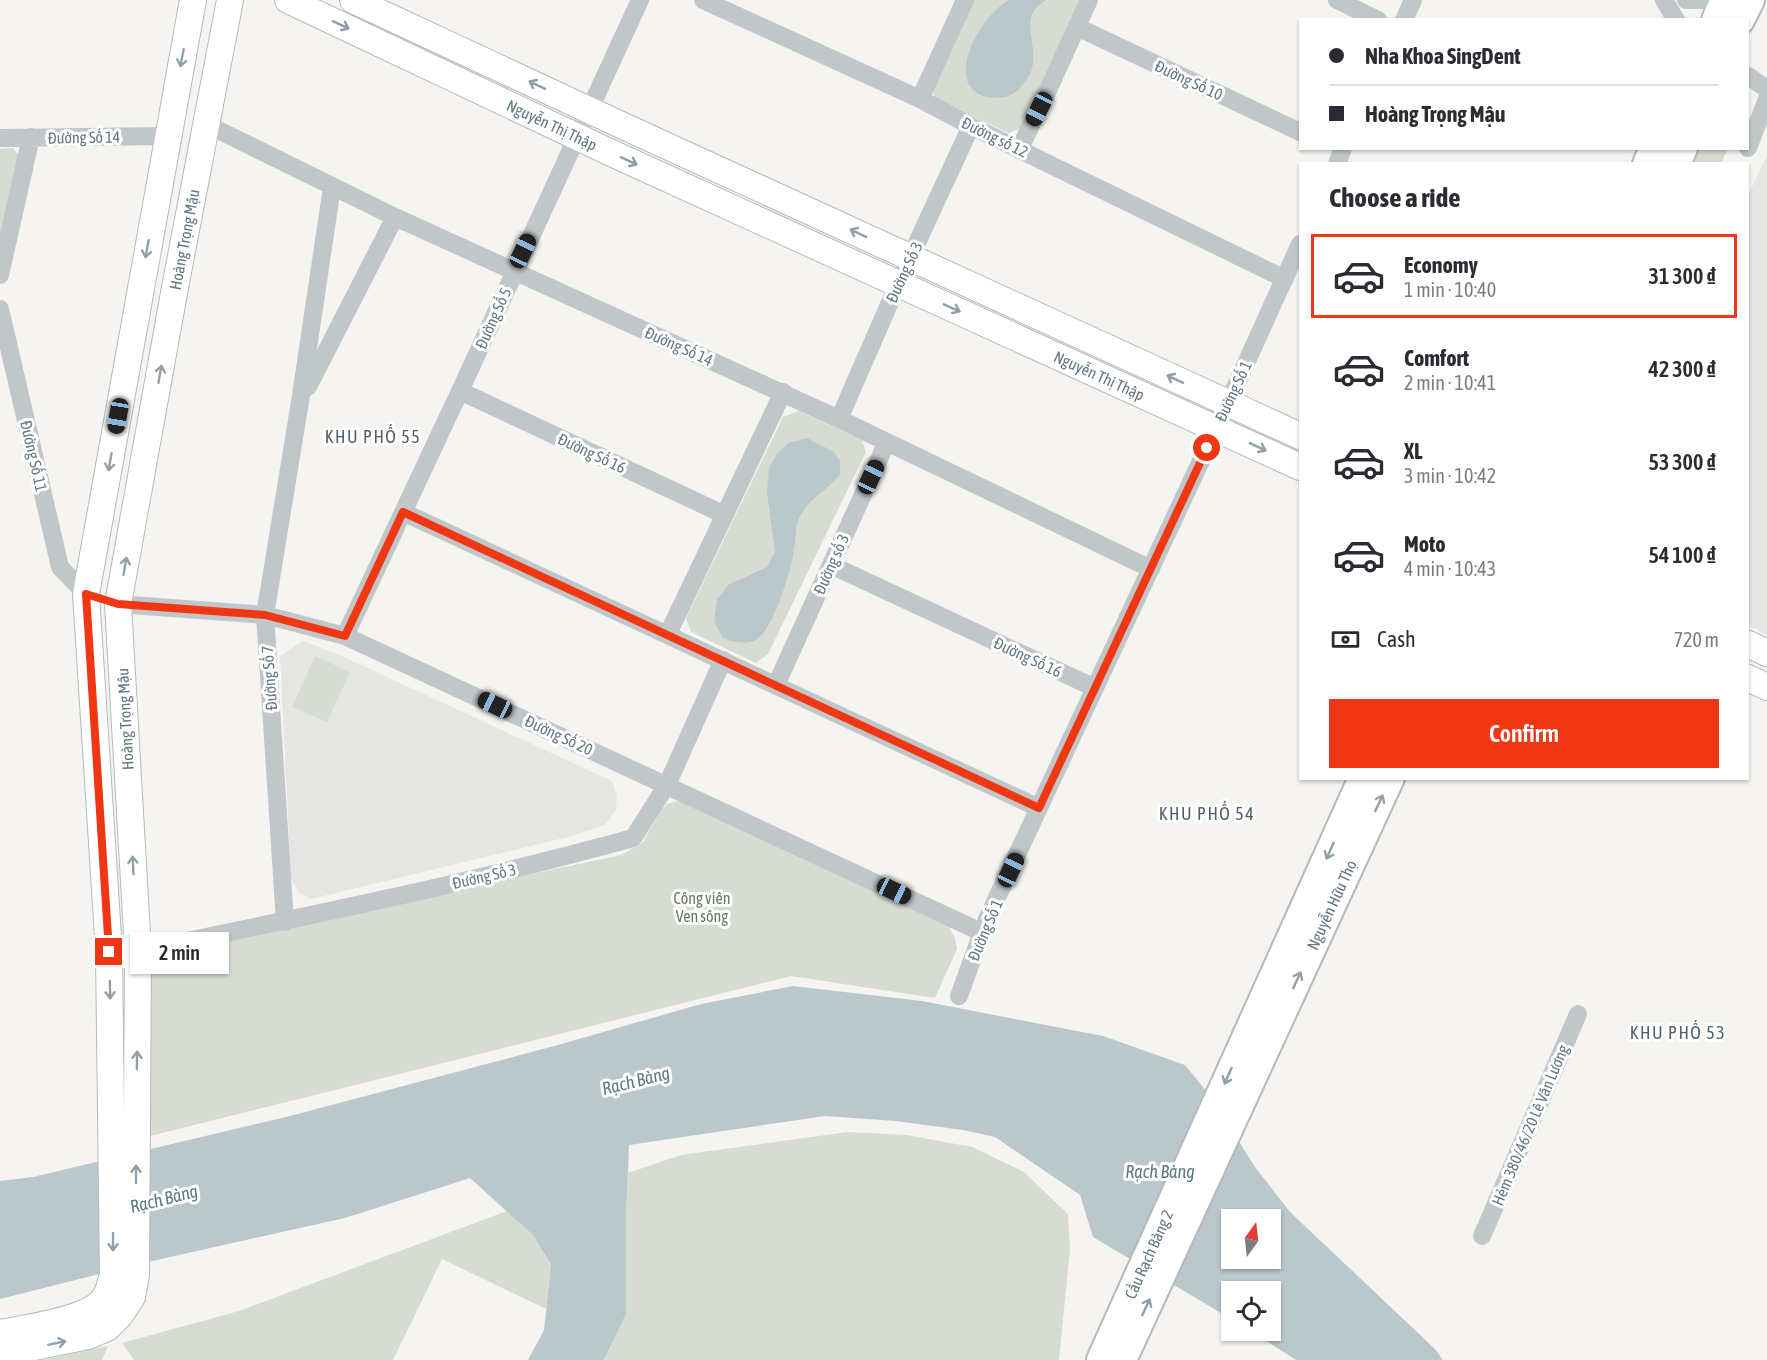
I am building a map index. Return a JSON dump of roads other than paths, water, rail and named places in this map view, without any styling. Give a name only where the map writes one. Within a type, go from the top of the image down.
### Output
[{"type":"main road","name":"Hoàng Trọng Mậu","points":[[0,1354],[88,1336],[106,1328],[120,1315],[132,1297],[136,1275],[109,952],[86,594],[193,0]]},
{"type":"main road","name":"Hoàng Trọng Mậu","points":[[0,1333],[68,1319],[88,1312],[104,1299],[113,1275],[138,951],[118,604],[174,292],[230,0]]},
{"type":"main road","name":"Nguyễn Thị Thập","points":[[288,0],[576,136],[1299,467]]},
{"type":"main road","name":"Nguyễn Thị Thập","points":[[353,0],[1299,436]]},
{"type":"main road","points":[[1717,18],[1725,0]]},
{"type":"main road","points":[[1741,18],[1749,0]]},
{"type":"main road","points":[[141,282],[174,292]]},
{"type":"main road","points":[[86,594],[118,604]]},
{"type":"main road","points":[[1749,644],[1767,653]]},
{"type":"main road","points":[[1749,678],[1767,687]]},
{"type":"main road","name":"Nguyễn Hữu Thọ","points":[[1262,1028],[1362,780]]},
{"type":"main road","name":"Nguyễn Hữu Thọ","points":[[1262,1028],[1389,780]]},
{"type":"main road","name":"Cầu Rạch Bàng 2","points":[[1109,1358],[1262,1028]]},
{"type":"street","name":"Đường Số 5","points":[[345,636],[640,0]]},
{"type":"street","name":"Đường số 12","points":[[703,0],[920,99],[1019,150],[1285,279]]},
{"type":"street","points":[[920,99],[965,0]]},
{"type":"street","points":[[1019,150],[1089,0]]},
{"type":"street","points":[[1337,0],[1374,18]]},
{"type":"street","points":[[1405,18],[1413,0]]},
{"type":"street","points":[[1664,0],[1675,18]]},
{"type":"street","points":[[1686,0],[1714,0]]},
{"type":"street","name":"Đường Số 10","points":[[1077,27],[1299,132]]},
{"type":"street","points":[[1749,77],[1767,89]]},
{"type":"street","points":[[1749,143],[1767,99]]},
{"type":"street","name":"Đường Số 14","points":[[206,124],[395,217],[783,392],[1151,569]]},
{"type":"street","name":"Đường Số 3","points":[[839,419],[971,126]]},
{"type":"street","name":"Đường Số 14","points":[[0,138],[168,136]]},
{"type":"street","points":[[0,274],[31,137]]},
{"type":"street","name":"Đường Số 7","points":[[285,922],[265,615],[332,187]]},
{"type":"street","name":"Đường Số 7","points":[[300,402],[395,217]]},
{"type":"street","name":"Đường Số 1","points":[[959,996],[981,932],[1299,246]]},
{"type":"street","name":"Đường Số 11","points":[[0,309],[60,567],[86,594]]},
{"type":"street","name":"Đường Số 16","points":[[460,391],[725,515]]},
{"type":"street","points":[[668,634],[783,392]]},
{"type":"street","name":"Đường số 3","points":[[776,685],[887,442]]},
{"type":"street","points":[[403,512],[1039,808]]},
{"type":"street","name":"Đường Số 16","points":[[831,565],[1095,688]]},
{"type":"street","name":"Đường Số 20","points":[[118,604],[265,615],[345,636],[981,932]]},
{"type":"street","name":"Đường Số 3","points":[[138,951],[285,922],[633,838],[667,785],[723,660]]},
{"type":"street","name":"Hẻm 380/46/20 Lê Văn Lương","points":[[1482,1236],[1578,1014]]},
{"type":"water","points":[[1010,0],[1046,0],[1034,10],[1031,20],[1033,64],[1024,83],[1011,95],[998,98],[988,97],[974,90],[967,79],[966,65],[970,49],[978,33],[999,7]]},
{"type":"water","points":[[807,438],[834,452],[840,461],[840,475],[813,500],[799,518],[789,572],[780,600],[761,636],[746,643],[723,638],[714,622],[717,600],[728,585],[767,567],[775,551],[767,493],[769,467],[788,443]]},
{"type":"water","name":"Rạch Bàng","points":[[793,986],[922,1001],[1103,1036],[1185,1065],[1211,1097],[1255,1167],[1290,1212],[1435,1349],[1443,1360],[1296,1360],[1266,1341],[1281,1341],[1281,1281],[1221,1281],[1221,1313],[1093,1237],[1080,1195],[995,1137],[963,1130],[895,1121],[825,1116],[629,1145],[626,1314],[604,1360],[528,1360],[544,1330],[551,1265],[533,1235],[470,1178],[345,1218],[139,1264],[0,1299],[0,1181],[33,1177],[290,1116],[558,1045],[701,1004]]},
{"type":"district","name":"KHU PHỐ 55","points":[[373,437]]},
{"type":"district","name":"KHU PHỐ 54","points":[[1207,814]]},
{"type":"district","name":"KHU PHỐ 53","points":[[1678,1033]]},
{"type":"park label","name":"Công viên Ven sông","points":[[702,907]]}]
